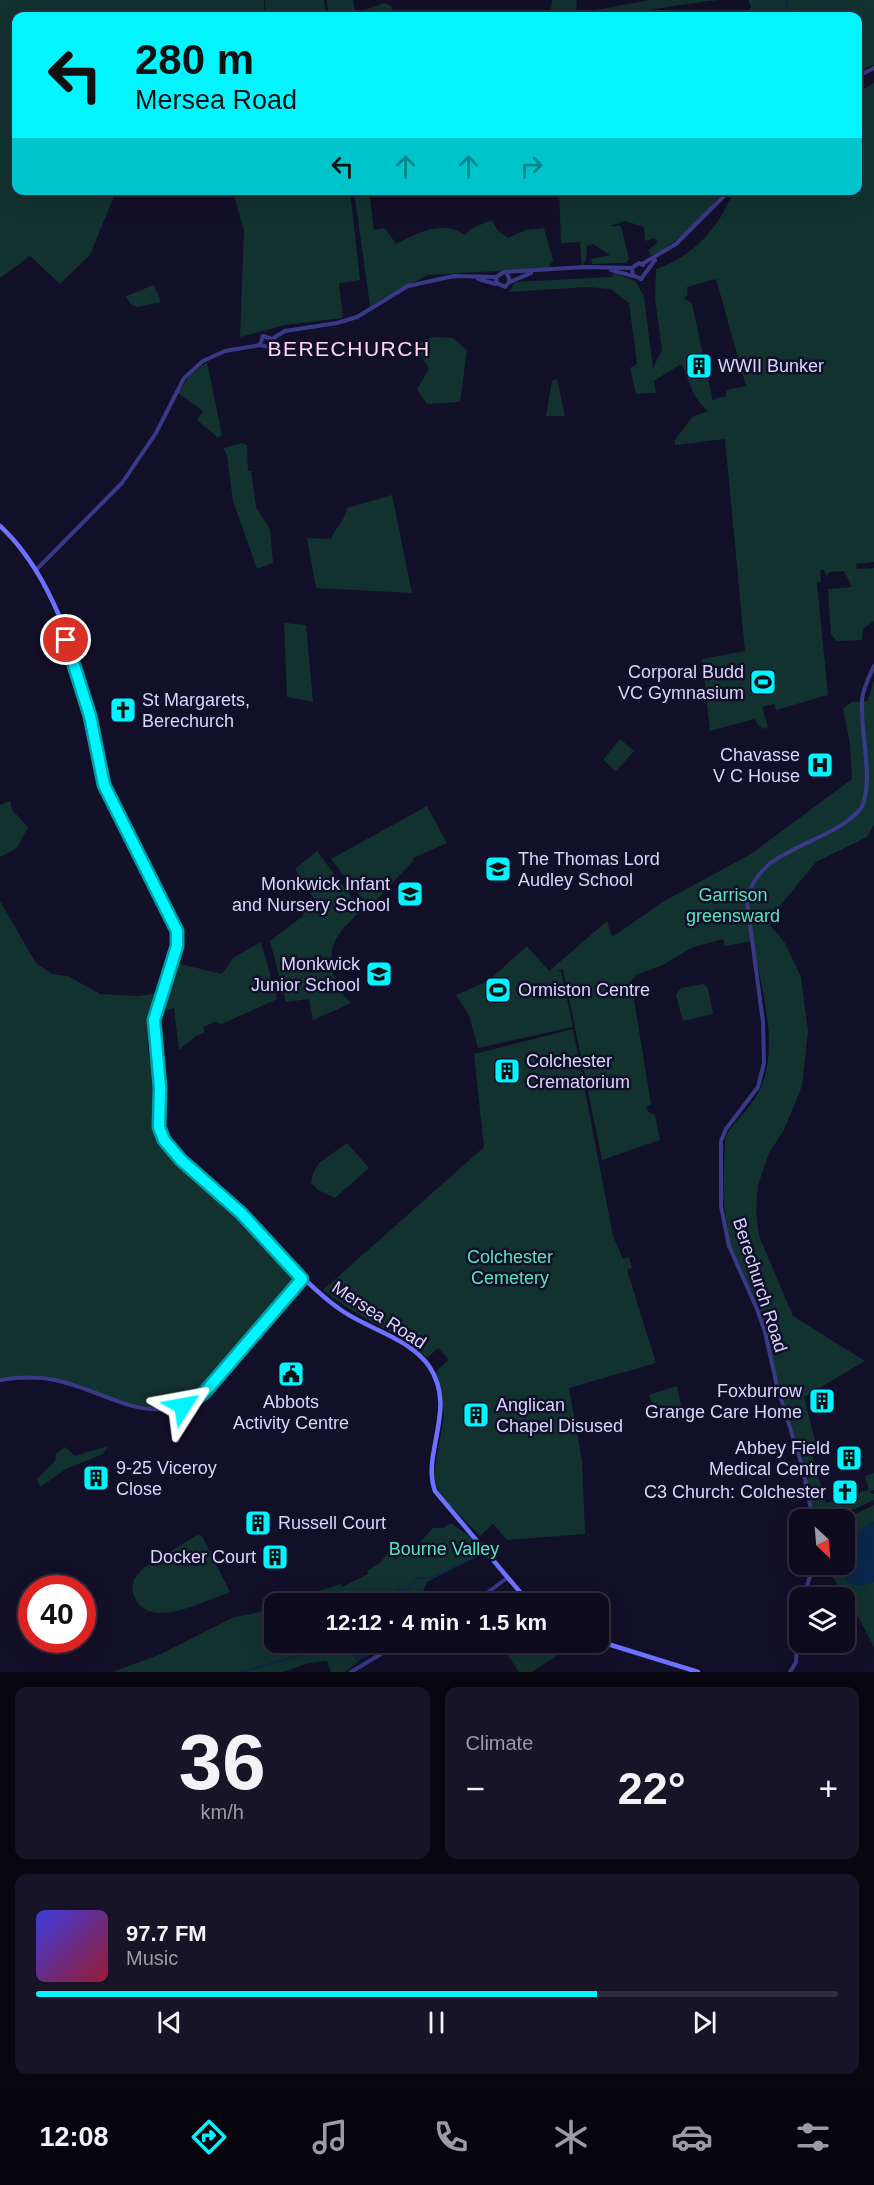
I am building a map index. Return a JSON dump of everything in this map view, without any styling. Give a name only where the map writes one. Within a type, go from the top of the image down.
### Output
[{"type":"main road","name":"Mersea Road","points":[[0,526],[37,569],[50,596],[73,658],[90,716],[104,785],[177,931],[177,946],[154,1020],[160,1087],[159,1127],[164,1140],[181,1160],[241,1213],[302,1279],[352,1318],[403,1344],[429,1367],[437,1388],[441,1411],[432,1473],[435,1491],[477,1538],[520,1593]]},
{"type":"main road","points":[[609,1644],[698,1672]]},
{"type":"street","points":[[608,268],[644,278],[646,269],[693,229],[725,195]]},
{"type":"street","points":[[260,345],[263,336],[272,339],[298,327],[332,324],[357,317],[408,286],[431,279],[496,277],[501,273],[632,268],[635,264],[642,264],[658,257]]},
{"type":"street","points":[[642,264],[646,269]]},
{"type":"street","points":[[632,268],[633,276]]},
{"type":"street","points":[[474,277],[505,287],[510,282],[534,272]]},
{"type":"street","points":[[507,274],[510,282]]},
{"type":"street","points":[[496,277],[498,284]]},
{"type":"street","points":[[37,569],[122,483],[154,436],[184,378],[215,355],[260,345],[269,347],[272,339]]},
{"type":"street","name":"Berechurch Road","points":[[811,1509],[803,1469],[777,1386],[765,1332],[726,1237],[721,1206],[720,1152],[726,1129],[758,1087],[764,1064],[763,1022],[747,902],[749,888],[756,875],[771,862],[848,820],[870,793],[872,774],[862,702],[863,690],[874,666]]},
{"type":"street","points":[[0,1380],[25,1377],[47,1379],[147,1409],[175,1408],[204,1393],[302,1279]]},
{"type":"street","points":[[487,1593],[507,1578]]},
{"type":"street","points":[[351,1672],[383,1653]]},
{"type":"street","points":[[790,1672],[796,1662],[796,1653]]},
{"type":"green space","points":[[0,0],[264,0],[265,12],[12,12],[12,195],[114,195],[90,255],[60,284],[30,256],[0,278]]},
{"type":"green space","points":[[265,0],[324,0],[326,12],[266,12]]},
{"type":"green space","points":[[327,0],[353,0],[355,12],[328,12]]},
{"type":"green space","points":[[552,0],[577,0],[576,12],[550,12]]},
{"type":"green space","points":[[650,0],[720,0],[631,12],[584,12]]},
{"type":"green space","points":[[748,0],[874,0],[874,65],[862,70],[862,12],[749,12],[751,6]]},
{"type":"green space","points":[[385,3],[391,6],[393,12],[358,12]]},
{"type":"green space","name":"Corporal Budd VC Gymnasium","points":[[874,83],[874,562],[856,564],[857,569],[874,568],[874,621],[863,629],[862,640],[837,641],[831,634],[828,589],[852,587],[844,571],[829,572],[827,576],[824,570],[820,570],[821,582],[817,583],[828,695],[776,710],[774,704],[762,707],[768,727],[762,729],[754,719],[710,731],[702,659],[745,651],[725,439],[675,445],[675,440],[692,417],[708,411],[694,394],[681,364],[654,381],[656,393],[636,394],[630,368],[637,364],[629,303],[611,289],[586,287],[509,292],[515,282],[612,277],[614,273],[635,281],[644,296],[653,368],[662,350],[655,299],[656,269],[686,254],[703,240],[717,223],[734,195],[862,195],[862,90]],"holes":[[[716,279],[746,386],[727,390],[725,397],[716,398],[713,401],[692,304],[684,298],[688,295],[687,287]]]},
{"type":"green space","points":[[234,195],[350,195],[360,280],[339,283],[343,318],[285,325],[240,337],[244,231]]},
{"type":"green space","points":[[355,195],[370,195],[374,230],[385,228],[396,244],[430,229],[448,228],[465,235],[470,229],[492,220],[498,231],[508,238],[525,230],[544,228],[553,260],[548,268],[428,275],[370,306]]},
{"type":"green space","points":[[559,195],[720,195],[691,228],[651,256],[648,250],[658,242],[654,238],[645,241],[644,227],[625,221],[610,226],[621,226],[629,259],[626,263],[592,264],[591,259],[610,255],[593,244],[587,246],[586,260],[582,266],[580,243],[583,242],[561,243]]},
{"type":"green space","points":[[154,285],[161,302],[138,307],[130,304],[126,296]]},
{"type":"green space","points":[[432,337],[453,338],[467,350],[460,402],[427,404],[417,389],[429,369],[415,345]]},
{"type":"green space","points":[[207,362],[222,435],[218,438],[197,420],[203,411],[178,393],[190,375]]},
{"type":"green space","points":[[557,379],[565,416],[546,416],[552,381]]},
{"type":"green space","points":[[242,443],[247,445],[248,471],[251,471],[256,507],[270,529],[273,563],[257,569],[233,501],[227,455],[223,448]]},
{"type":"green space","points":[[392,495],[412,593],[316,588],[307,538],[331,539],[347,508]]},
{"type":"green space","points":[[284,623],[306,625],[313,702],[287,697]]},
{"type":"green space","name":"Garrison greensward","points":[[874,679],[874,825],[867,837],[816,862],[771,917],[770,925],[785,943],[801,977],[808,1031],[802,1086],[784,1130],[769,1153],[758,1185],[756,1210],[759,1236],[793,1316],[865,1361],[804,1397],[816,1445],[812,1454],[826,1503],[869,1491],[865,1476],[874,1473],[874,1490],[869,1492],[874,1494],[874,1500],[854,1509],[813,1509],[802,1458],[781,1394],[759,1307],[730,1246],[723,1196],[725,1140],[728,1132],[761,1087],[769,1052],[767,1014],[753,941],[725,946],[723,939],[691,948],[663,965],[636,975],[631,981],[651,1104],[646,1107],[648,1112],[655,1115],[660,1140],[602,1160],[563,969],[557,971],[561,971],[573,1027],[478,1048],[469,1015],[456,995],[488,981],[527,946],[549,971],[607,921],[612,937],[666,900],[751,854],[852,779],[850,743],[843,709],[851,702],[868,701]]},
{"type":"green space","points":[[620,739],[634,751],[616,771],[603,760]]},
{"type":"green space","points":[[10,801],[12,810],[28,827],[17,848],[0,857],[0,805]]},
{"type":"green space","points":[[427,806],[447,843],[413,858],[413,861],[369,908],[331,859]]},
{"type":"green space","points":[[317,851],[361,910],[338,935],[331,956],[336,983],[340,991],[352,1003],[313,1020],[309,999],[286,1002],[270,941],[303,916],[304,908],[314,899],[295,869]]},
{"type":"green space","points":[[0,901],[36,963],[52,974],[68,976],[100,994],[139,996],[156,993],[150,1015],[148,1050],[159,1082],[154,1133],[157,1144],[239,1219],[294,1277],[279,1303],[209,1382],[194,1395],[173,1406],[144,1407],[72,1384],[45,1379],[0,1378]]},
{"type":"green space","points":[[261,942],[277,999],[222,1024],[215,1022],[203,1027],[205,1032],[196,1036],[179,1050],[174,1008],[160,1013],[176,963],[222,974],[233,958]]},
{"type":"green space","points":[[703,984],[708,988],[713,1014],[683,1021],[676,995],[681,988]]},
{"type":"green space","name":"Colchester Cemetery","points":[[573,1029],[613,1236],[623,1259],[629,1257],[632,1268],[627,1270],[656,1363],[569,1388],[582,1461],[585,1534],[507,1540],[493,1524],[480,1536],[442,1497],[436,1486],[434,1474],[444,1415],[435,1373],[449,1359],[438,1348],[427,1358],[415,1348],[323,1290],[484,1147],[474,1054]]},
{"type":"green space","points":[[347,1143],[369,1168],[335,1198],[318,1190],[311,1183],[313,1173],[320,1162]]},
{"type":"green space","points":[[677,1386],[682,1410],[663,1418],[657,1417],[649,1395]]},
{"type":"green space","points":[[108,1446],[103,1454],[66,1469],[40,1487],[37,1479],[55,1461],[56,1454],[65,1447],[75,1456]]},
{"type":"green space","points":[[874,1505],[874,1647],[855,1611],[855,1587],[839,1587],[831,1575],[855,1575],[855,1514]]},
{"type":"green space","name":"Bourne Valley","points":[[451,1523],[469,1536],[482,1554],[427,1582],[423,1591],[424,1593],[309,1593],[340,1584],[342,1587],[368,1574],[367,1571],[380,1563],[388,1553],[395,1559],[420,1542],[433,1528],[444,1528]]},
{"type":"green space","points":[[197,1535],[202,1536],[230,1592],[174,1612],[160,1613],[147,1610],[138,1603],[132,1589],[134,1579],[142,1569]]},
{"type":"green space","points":[[264,1611],[264,1653],[353,1653],[358,1662],[345,1672],[331,1672],[327,1661],[309,1663],[283,1672],[112,1672],[161,1654],[232,1618]]},
{"type":"green space","points":[[507,1653],[561,1653],[532,1672],[519,1672]]},
{"type":"water","points":[[874,1521],[874,1582],[856,1586],[844,1575],[855,1575],[855,1533]]},
{"type":"water","points":[[401,1588],[406,1593],[391,1593]]},
{"type":"water","points":[[353,1653],[373,1653],[358,1661]]},
{"type":"waterway","points":[[786,0],[788,12]]},
{"type":"waterway","points":[[405,1591],[418,1578],[431,1578],[482,1554]]},
{"type":"waterway","points":[[242,1672],[304,1653]]},
{"type":"place","name":"WWII Bunker","points":[[699,366]]},
{"type":"place","name":"Corporal Budd VC Gymnasium","points":[[763,682]]},
{"type":"place","name":"St Margarets, Berechurch","points":[[123,710]]},
{"type":"place","name":"Chavasse V C House","points":[[820,765]]},
{"type":"place","name":"The Thomas Lord Audley School","points":[[498,869]]},
{"type":"place","name":"Monkwick Infant and Nursery School","points":[[410,894]]},
{"type":"place","name":"Monkwick Junior School","points":[[379,974]]},
{"type":"place","name":"Ormiston Centre","points":[[498,990]]},
{"type":"place","name":"Colchester Crematorium","points":[[507,1071]]},
{"type":"place","name":"Abbots Activity Centre","points":[[291,1374]]},
{"type":"place","name":"Foxburrow Grange Care Home","points":[[822,1401]]},
{"type":"place","name":"Anglican Chapel Disused","points":[[476,1415]]},
{"type":"place","name":"Abbey Field Medical Centre","points":[[849,1458]]},
{"type":"place","name":"9-25 Viceroy Close","points":[[96,1478]]},
{"type":"place","name":"C3 Church: Colchester","points":[[845,1492]]},
{"type":"place","name":"Russell Court","points":[[258,1523]]},
{"type":"place","name":"Docker Court","points":[[275,1557]]},
{"type":"district","name":"BERECHURCH","points":[[349,348]]},
{"type":"route","points":[[66,640],[90,716],[99,771],[104,785],[177,931],[177,946],[154,1020],[160,1087],[159,1127],[164,1140],[181,1160],[241,1213],[302,1279],[204,1393],[183,1406]]}]
